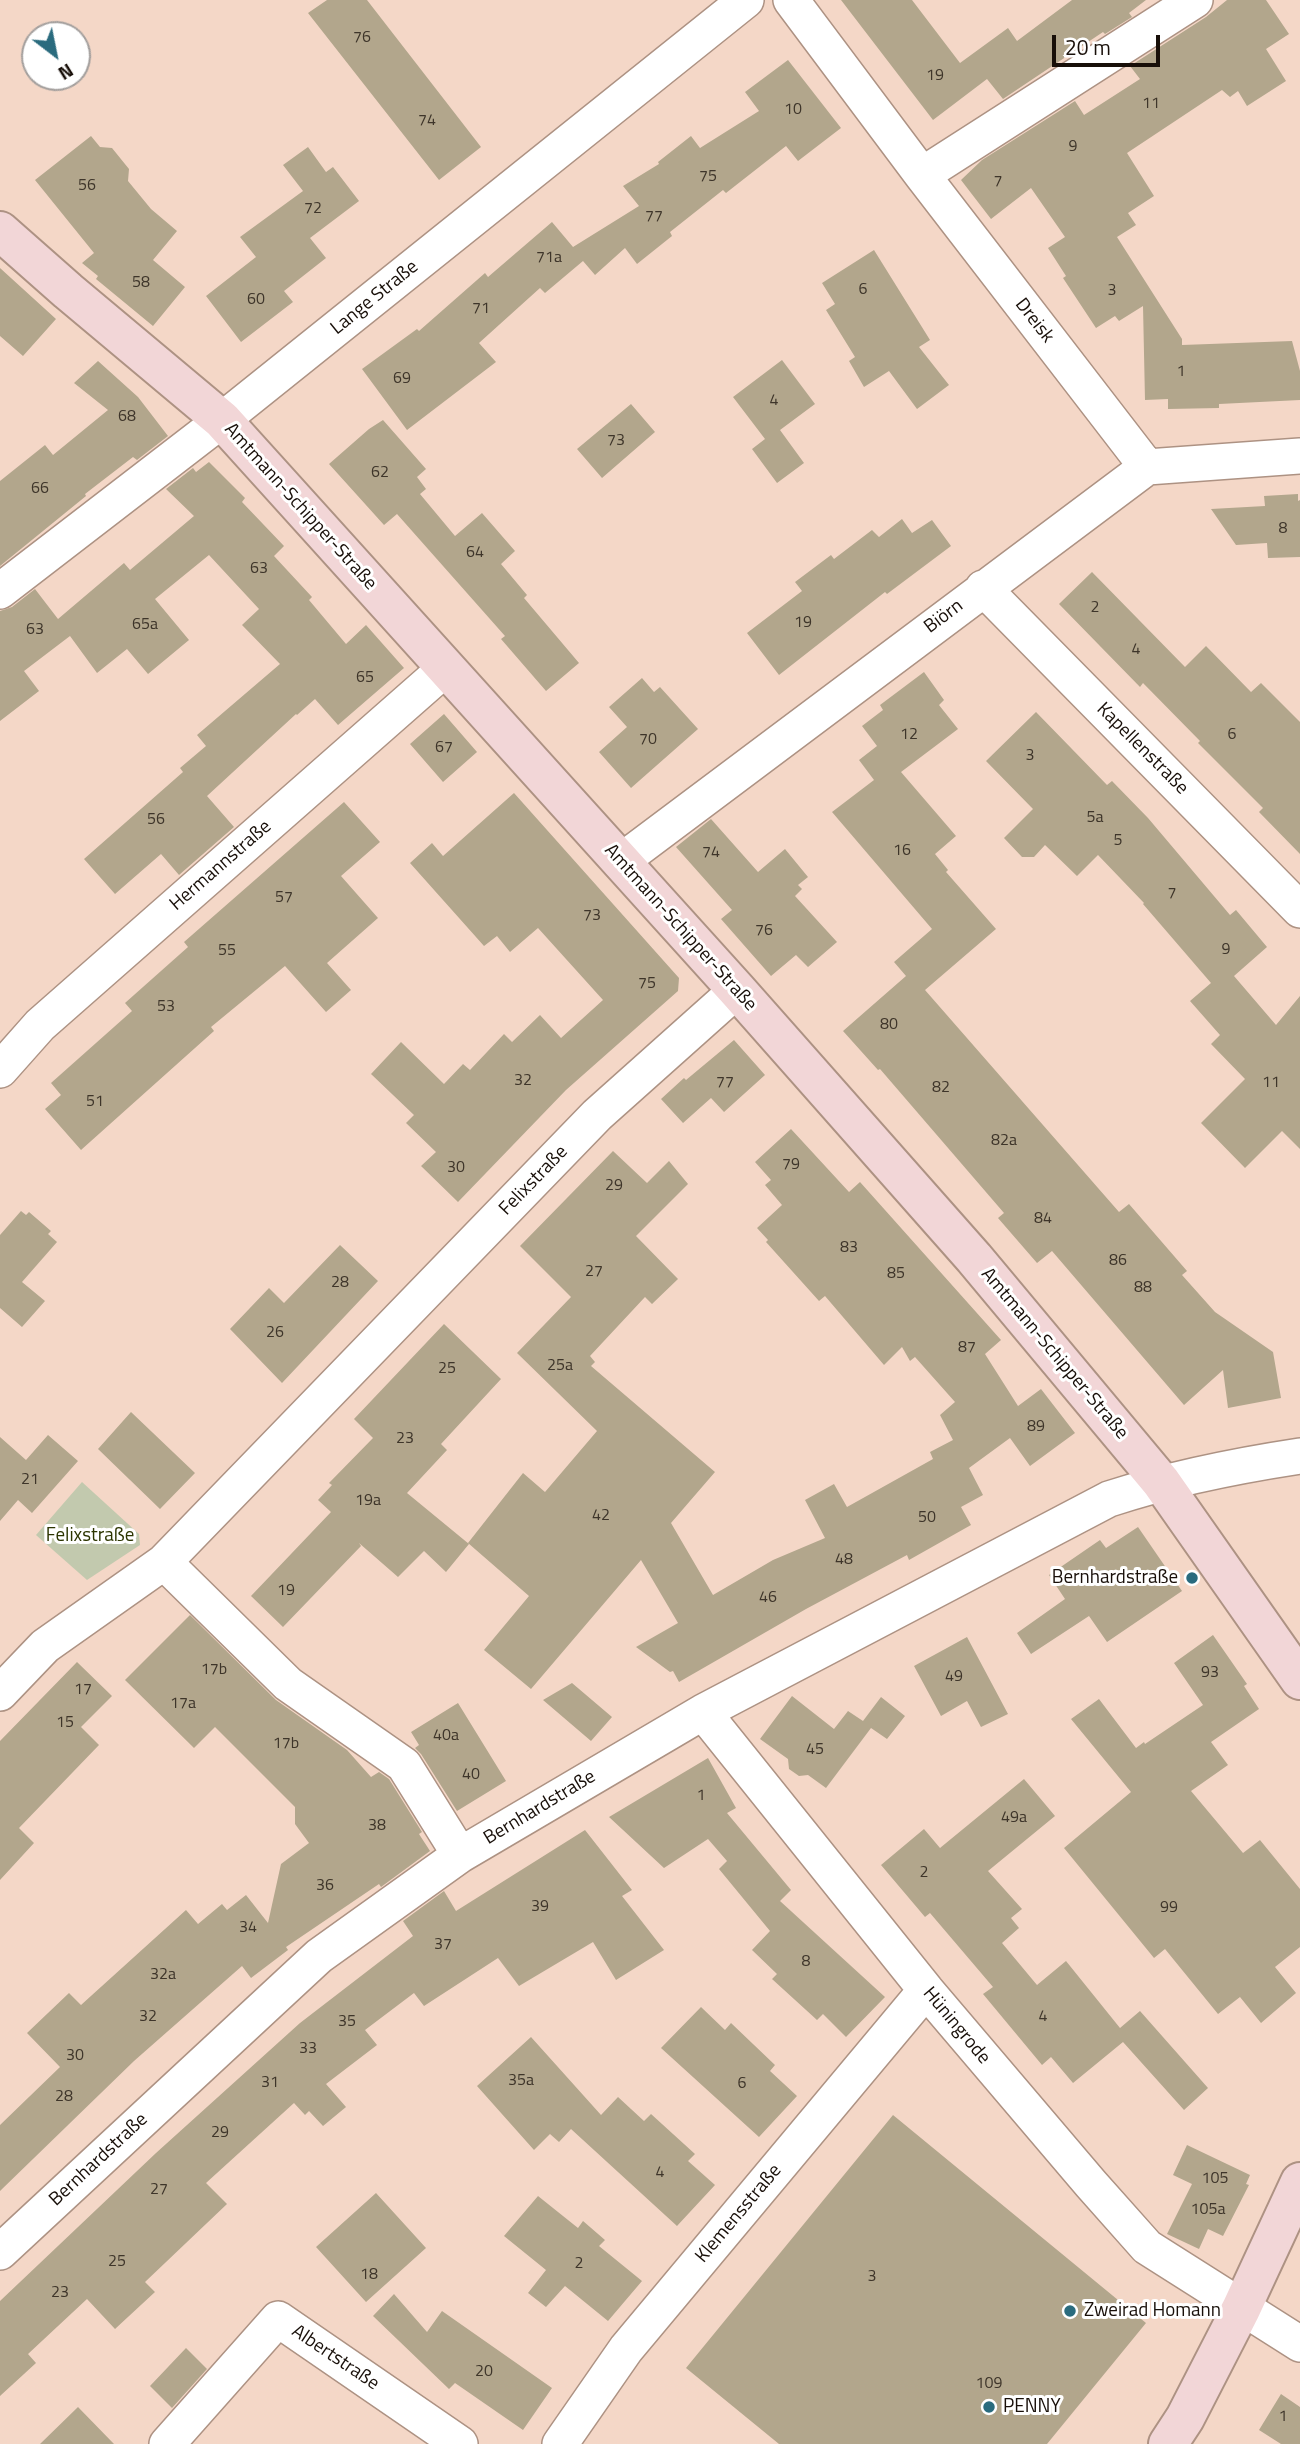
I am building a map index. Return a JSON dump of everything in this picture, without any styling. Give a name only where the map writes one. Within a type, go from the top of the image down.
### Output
[{"type":"street","name":"Lange Straße","points":[[0,591],[222,420],[746,0]]},
{"type":"street","name":"Dreisk","points":[[791,0],[1147,467]]},
{"type":"street","points":[[922,175],[1195,0]]},
{"type":"street","name":"Amtmann-Schipper-Straße","points":[[0,230],[222,420],[737,990],[974,1258],[1161,1482],[1300,1679]]},
{"type":"street","points":[[1147,467],[1300,456]]},
{"type":"street","name":"Biörn","points":[[620,863],[1147,467]]},
{"type":"street","name":"Kapellenstraße","points":[[983,588],[1300,910]]},
{"type":"street","name":"Hermannstraße","points":[[0,1070],[40,1025],[446,668]]},
{"type":"street","name":"Felixstraße","points":[[0,1693],[45,1646],[164,1562],[597,1115],[737,990]]},
{"type":"street","name":"Bernhardstraße","points":[[0,2252],[319,1956],[460,1855],[703,1712],[1109,1499],[1161,1482],[1227,1467],[1300,1456]]},
{"type":"street","points":[[164,1562],[288,1684],[404,1765],[460,1855]]},
{"type":"street","name":"Hüningrode","points":[[703,1712],[926,1990],[1091,2185],[1147,2246],[1241,2309],[1300,2344]]},
{"type":"street","name":"Klemensstraße","points":[[560,2444],[626,2349],[926,1990]]},
{"type":"street","points":[[1168,2444],[1185,2418],[1241,2309],[1300,2182]]},
{"type":"street","name":"Albertstraße","points":[[167,2444],[278,2319],[460,2444]]},
{"type":"green space","name":"Felixstraße","points":[[82,1482],[139,1534],[140,1545],[87,1580],[36,1535]]},
{"type":"building","points":[[327,0],[367,0],[481,147],[439,180],[308,13]]},
{"type":"building","points":[[841,0],[912,0],[960,63],[1008,28],[1017,41],[1072,0],[1146,0],[1129,13],[1132,17],[1105,34],[1103,32],[1003,99],[987,79],[933,120]]},
{"type":"building","points":[[1227,0],[1266,0],[1289,34],[1266,49],[1286,81],[1247,106],[1238,91],[1230,97],[1222,90],[1127,153],[1154,196],[1128,213],[1136,225],[1117,237],[1182,339],[1182,345],[1292,341],[1300,371],[1300,400],[1219,404],[1219,408],[1168,409],[1168,399],[1145,400],[1143,306],[1119,321],[1115,316],[1096,328],[1063,278],[1066,276],[1048,248],[1065,237],[1031,188],[991,219],[961,180],[982,160],[1075,101],[1084,115],[1140,79],[1130,66],[1206,17]]},
{"type":"building","points":[[788,60],[841,128],[798,161],[786,146],[726,193],[723,190],[670,232],[672,236],[637,264],[625,248],[595,275],[583,261],[545,293],[540,288],[479,343],[496,362],[407,430],[362,369],[417,329],[419,331],[485,273],[488,277],[552,222],[573,247],[639,206],[623,186],[659,164],[658,162],[691,136],[700,148],[759,111],[745,92]]},
{"type":"building","points":[[91,136],[100,147],[112,148],[129,169],[128,181],[151,209],[177,231],[153,260],[185,287],[153,326],[96,279],[98,276],[82,263],[94,253],[35,180]]},
{"type":"building","points":[[308,147],[326,172],[333,167],[359,201],[310,238],[326,258],[284,291],[293,302],[241,342],[206,296],[256,257],[240,237],[303,191],[283,165]]},
{"type":"building","points":[[874,250],[930,340],[919,347],[949,385],[917,409],[889,371],[864,387],[849,361],[855,357],[826,310],[835,304],[822,283]]},
{"type":"building","points":[[0,268],[56,319],[23,356],[0,336]]},
{"type":"building","points":[[782,360],[815,404],[780,430],[804,463],[777,483],[752,449],[765,439],[733,397]]},
{"type":"building","points":[[98,361],[138,397],[168,436],[137,460],[133,457],[85,494],[86,496],[0,566],[0,481],[45,445],[53,455],[108,410],[74,383]]},
{"type":"building","points":[[631,404],[655,432],[602,478],[577,449]]},
{"type":"building","points":[[383,420],[426,469],[417,477],[426,489],[420,494],[455,536],[482,513],[515,551],[501,564],[527,595],[524,598],[579,663],[546,691],[501,639],[505,636],[397,514],[384,525],[329,464]]},
{"type":"building","points":[[209,462],[245,498],[242,502],[284,546],[274,556],[312,597],[309,600],[346,644],[366,625],[404,668],[338,725],[315,699],[207,796],[234,827],[179,875],[161,854],[115,894],[84,859],[183,772],[180,768],[206,746],[197,735],[280,664],[242,625],[259,609],[209,555],[155,599],[189,640],[148,674],[127,649],[97,673],[70,636],[24,671],[39,691],[0,721],[0,611],[12,607],[35,589],[58,619],[124,563],[130,570],[194,516],[166,489],[193,468],[196,472]]},
{"type":"building","points":[[1298,494],[1300,557],[1268,558],[1267,543],[1236,545],[1211,509],[1265,506],[1264,496]]},
{"type":"building","points":[[902,519],[912,533],[932,520],[951,546],[887,594],[885,592],[779,675],[747,633],[802,591],[795,582],[831,555],[834,559],[872,530],[879,537]]},
{"type":"building","points":[[1092,572],[1185,667],[1206,646],[1251,692],[1261,683],[1300,722],[1300,854],[1259,812],[1263,808],[1198,743],[1200,741],[1143,683],[1140,687],[1059,604]]},
{"type":"building","points":[[924,672],[944,700],[939,705],[958,729],[901,772],[956,836],[935,854],[948,870],[946,872],[996,929],[925,990],[1119,1212],[1129,1204],[1187,1271],[1182,1275],[1215,1312],[1273,1352],[1281,1398],[1228,1408],[1223,1370],[1184,1405],[1052,1251],[1037,1263],[998,1218],[1004,1213],[880,1069],[878,1070],[843,1031],[906,976],[894,962],[932,929],[832,812],[874,780],[859,760],[877,746],[862,726],[883,710],[880,705]]},
{"type":"building","points":[[642,678],[654,692],[660,687],[698,729],[631,788],[599,752],[627,727],[609,707]]},
{"type":"building","points":[[1036,712],[1107,785],[1112,781],[1148,818],[1230,915],[1236,910],[1267,947],[1234,976],[1276,1025],[1300,996],[1300,1149],[1282,1131],[1245,1168],[1201,1123],[1245,1079],[1211,1044],[1220,1035],[1190,1001],[1211,983],[1144,903],[1098,855],[1077,876],[1045,845],[1034,857],[1022,857],[1004,838],[1033,809],[986,761]]},
{"type":"building","points":[[444,714],[477,752],[443,782],[410,744]]},
{"type":"building","points":[[514,793],[679,978],[678,991],[566,1090],[458,1202],[421,1166],[436,1152],[406,1123],[414,1115],[371,1074],[401,1042],[444,1084],[463,1064],[470,1070],[504,1034],[512,1042],[540,1015],[561,1038],[603,1000],[538,928],[510,952],[497,936],[484,946],[410,863],[432,843],[443,856]]},
{"type":"building","points":[[344,802],[380,842],[341,876],[378,918],[327,963],[351,990],[326,1012],[285,966],[211,1027],[214,1031],[81,1150],[45,1109],[61,1095],[51,1083],[132,1011],[125,1003],[188,947],[184,942]]},
{"type":"building","points":[[711,819],[758,872],[785,849],[808,877],[798,885],[802,889],[795,896],[837,942],[808,967],[796,955],[771,976],[721,919],[732,910],[676,847]]},
{"type":"building","points":[[734,1040],[765,1075],[724,1112],[711,1098],[683,1123],[661,1099]]},
{"type":"building","points":[[791,1129],[849,1192],[860,1182],[1001,1340],[985,1354],[1018,1406],[1041,1389],[1075,1433],[1030,1466],[1010,1438],[969,1468],[983,1495],[961,1507],[971,1525],[909,1560],[907,1555],[806,1609],[679,1682],[673,1671],[670,1672],[636,1647],[678,1623],[641,1560],[531,1689],[484,1650],[529,1596],[468,1543],[523,1473],[545,1492],[597,1431],[517,1353],[571,1297],[520,1246],[613,1151],[647,1183],[669,1161],[688,1184],[636,1236],[678,1279],[652,1304],[645,1297],[590,1356],[595,1362],[591,1366],[715,1472],[671,1523],[713,1595],[773,1560],[825,1538],[805,1500],[834,1484],[847,1507],[933,1459],[930,1452],[953,1440],[940,1415],[955,1402],[915,1357],[910,1361],[902,1347],[884,1365],[825,1296],[819,1301],[766,1242],[768,1240],[757,1228],[782,1205],[765,1185],[771,1180],[755,1162]]},
{"type":"building","points":[[21,1211],[26,1215],[29,1212],[51,1231],[48,1234],[57,1242],[22,1282],[45,1301],[22,1327],[0,1308],[0,1235]]},
{"type":"building","points":[[340,1245],[378,1281],[282,1383],[230,1329],[269,1288],[284,1303]]},
{"type":"building","points":[[444,1324],[501,1379],[441,1444],[447,1450],[407,1493],[469,1544],[446,1572],[424,1551],[398,1577],[359,1543],[361,1546],[283,1627],[251,1596],[331,1512],[318,1500],[332,1485],[329,1483],[373,1438],[354,1419]]},
{"type":"building","points":[[131,1412],[195,1473],[160,1509],[98,1449]]},
{"type":"building","points":[[48,1435],[78,1461],[32,1513],[18,1500],[0,1521],[0,1437],[26,1460]]},
{"type":"building","points":[[1138,1527],[1182,1591],[1107,1642],[1089,1616],[1031,1654],[1017,1633],[1065,1599],[1049,1575],[1100,1540],[1106,1548]]},
{"type":"building","points":[[190,1615],[276,1700],[347,1750],[371,1777],[379,1772],[389,1779],[422,1832],[419,1834],[430,1851],[381,1887],[379,1884],[286,1947],[288,1950],[251,1978],[242,1966],[134,2061],[0,2191],[0,2125],[60,2067],[27,2033],[69,1993],[81,2005],[186,1910],[198,1924],[222,1904],[227,1910],[246,1895],[268,1923],[281,1864],[309,1843],[295,1824],[295,1807],[215,1727],[194,1748],[125,1680]]},
{"type":"building","points":[[1213,1635],[1247,1684],[1244,1686],[1259,1709],[1211,1742],[1228,1765],[1191,1791],[1243,1853],[1260,1840],[1300,1889],[1300,1947],[1275,1967],[1296,1993],[1261,2023],[1240,1997],[1218,2014],[1165,1949],[1154,1958],[1064,1848],[1131,1792],[1071,1719],[1099,1699],[1136,1748],[1144,1742],[1145,1744],[1203,1705],[1174,1663]]},
{"type":"building","points":[[967,1637],[1008,1714],[981,1727],[967,1701],[941,1716],[914,1666]]},
{"type":"building","points":[[77,1662],[112,1696],[81,1727],[99,1745],[19,1828],[34,1843],[0,1880],[0,1741]]},
{"type":"building","points":[[572,1683],[612,1717],[591,1741],[543,1700]]},
{"type":"building","points":[[792,1696],[834,1729],[848,1711],[863,1721],[881,1697],[905,1716],[887,1739],[871,1728],[826,1788],[808,1775],[799,1776],[789,1769],[788,1759],[760,1739]]},
{"type":"building","points":[[458,1703],[506,1781],[457,1811],[415,1748],[419,1745],[411,1732]]},
{"type":"building","points":[[708,1758],[736,1808],[727,1813],[791,1890],[780,1901],[885,1997],[846,2037],[823,2014],[817,2020],[772,1979],[777,1974],[752,1950],[770,1931],[719,1869],[727,1861],[708,1839],[664,1868],[609,1817]]},
{"type":"building","points":[[1024,1779],[1055,1816],[988,1871],[1022,1909],[1011,1918],[1019,1928],[1002,1943],[1037,1985],[1066,1961],[1120,2028],[1140,2011],[1208,2088],[1184,2110],[1123,2042],[1073,2083],[1051,2057],[1042,2065],[983,1994],[993,1987],[930,1913],[925,1917],[881,1865],[924,1829],[940,1848]]},
{"type":"building","points":[[585,1830],[632,1890],[622,1896],[664,1950],[616,1980],[593,1942],[519,1986],[498,1958],[424,2006],[414,1993],[365,2030],[377,2045],[326,2084],[346,2107],[323,2126],[309,2111],[305,2115],[294,2103],[206,2183],[227,2204],[145,2282],[155,2292],[115,2329],[87,2299],[28,2354],[36,2363],[0,2396],[0,2301],[156,2153],[300,2023],[413,1936],[403,1921],[444,1891],[456,1911]]},
{"type":"building","points":[[701,2007],[725,2030],[731,2023],[775,2065],[770,2071],[797,2096],[759,2137],[661,2048]]},
{"type":"building","points":[[531,2037],[601,2115],[618,2097],[644,2121],[651,2114],[695,2154],[688,2161],[715,2185],[677,2226],[571,2129],[559,2142],[550,2134],[534,2150],[477,2086]]},
{"type":"building","points":[[893,2115],[1146,2323],[1047,2444],[779,2444],[686,2368]]},
{"type":"building","points":[[1187,2145],[1250,2175],[1246,2184],[1249,2185],[1223,2236],[1208,2229],[1199,2249],[1167,2234],[1192,2184],[1173,2175]]},
{"type":"building","points":[[376,2193],[426,2248],[366,2302],[316,2247]]},
{"type":"building","points":[[538,2196],[578,2228],[583,2221],[605,2240],[599,2246],[642,2281],[608,2321],[565,2286],[546,2307],[528,2293],[546,2270],[504,2236]]},
{"type":"building","points":[[394,2294],[427,2332],[442,2311],[552,2388],[523,2430],[455,2383],[449,2389],[373,2316]]},
{"type":"building","points":[[186,2348],[207,2369],[172,2408],[150,2386]]},
{"type":"building","points":[[1281,2394],[1300,2407],[1300,2444],[1281,2444],[1259,2430]]},
{"type":"building","points":[[78,2407],[114,2444],[40,2444]]},
{"type":"place","name":"Bernhardstraße","points":[[1192,1578]]},
{"type":"place","name":"Zweirad Homann","points":[[1070,2311]]},
{"type":"place","name":"PENNY","points":[[989,2407]]}]
